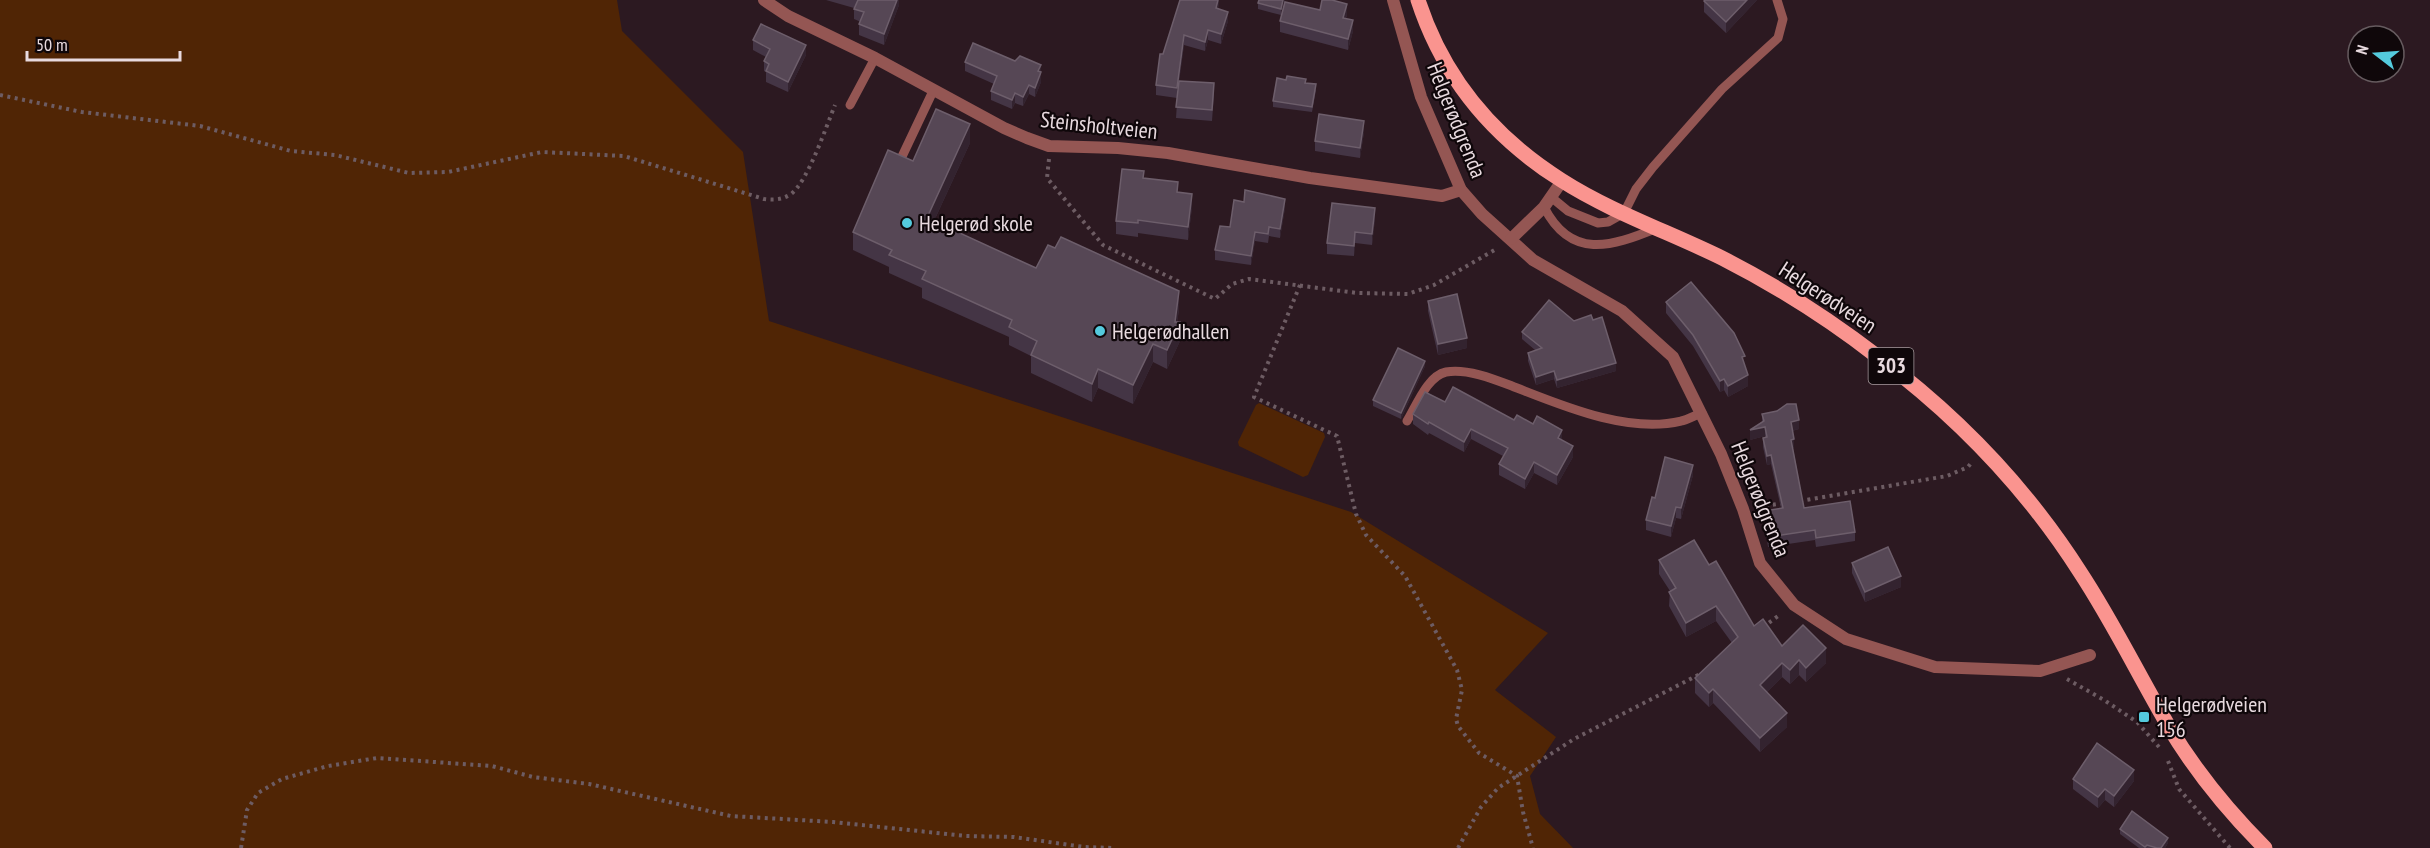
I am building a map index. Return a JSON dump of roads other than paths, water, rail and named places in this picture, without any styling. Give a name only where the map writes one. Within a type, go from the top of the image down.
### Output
[{"type":"main road","name":"Helgerødveien","points":[[1418,0],[1438,51],[1468,98],[1507,140],[1562,181],[1624,213],[1722,258],[1771,285],[1838,327],[1918,388],[1984,451],[2034,509],[2079,570],[2196,769],[2231,813],[2265,848]]},
{"type":"street","name":"Steinsholtveien","points":[[764,0],[788,16],[875,58],[1004,128],[1049,146],[1118,148],[1168,153],[1310,178],[1442,196],[1461,190]]},
{"type":"street","name":"Helgerødgrenda","points":[[1393,0],[1421,97],[1461,190],[1482,214],[1533,260],[1622,311],[1673,357],[1702,412],[1743,509],[1760,563],[1794,605],[1846,639],[1935,667],[2040,671],[2090,655]]},
{"type":"street","points":[[1511,239],[1547,202],[1562,181]]},
{"type":"lane","points":[[1547,202],[1598,223],[1608,222],[1624,213],[1636,189],[1653,167],[1722,89],[1778,39],[1784,24],[1777,0]]},
{"type":"lane","points":[[850,105],[875,58]]},
{"type":"lane","points":[[898,165],[934,89]]},
{"type":"lane","points":[[1547,202],[1552,224],[1565,236],[1592,246],[1624,242],[1657,228]]},
{"type":"lane","points":[[1407,422],[1432,380],[1445,372],[1489,377],[1575,410],[1625,421],[1662,424],[1682,421],[1702,412]]},
{"type":"place","name":"Helgerød skole","points":[[907,223]]},
{"type":"place","name":"Helgerødhallen","points":[[1100,331]]},
{"type":"place","name":"Helgerødveien 156","points":[[2144,717]]}]
